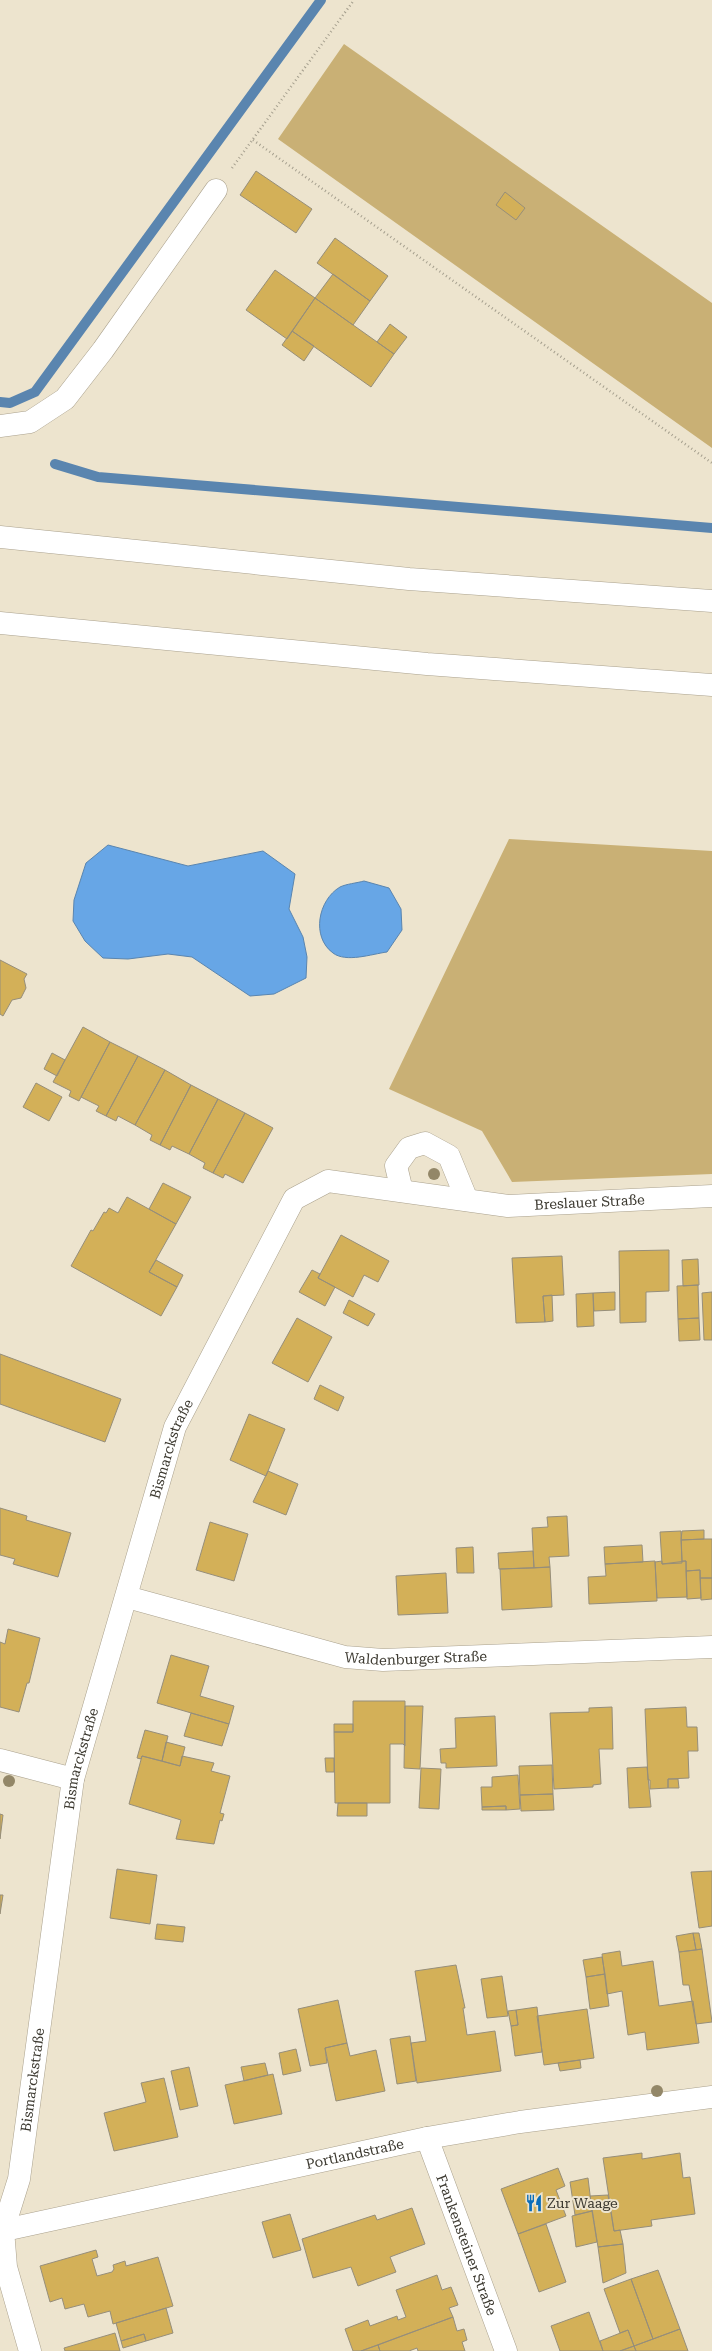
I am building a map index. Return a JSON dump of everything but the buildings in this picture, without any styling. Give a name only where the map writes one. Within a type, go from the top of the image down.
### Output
[{"type":"main road","points":[[0,426],[30,422],[65,399],[103,350],[216,190]]},
{"type":"main road","points":[[0,538],[410,579],[712,601]]},
{"type":"main road","points":[[0,623],[427,664],[712,685]]},
{"type":"main road","points":[[402,1191],[396,1166],[409,1148],[426,1143],[449,1156],[467,1200]]},
{"type":"main road","name":"Breslauer Straße","points":[[294,1199],[328,1181],[508,1206],[712,1196]]},
{"type":"main road","name":"Bismarckstraße","points":[[30,2351],[6,2268],[1,2230],[19,2179],[73,1779],[127,1597],[175,1426],[294,1199]]},
{"type":"main road","name":"Waldenburger Straße","points":[[127,1597],[345,1657],[383,1660],[712,1647]]},
{"type":"main road","points":[[0,1760],[73,1779]]},
{"type":"main road","name":"Portlandstraße","points":[[1,2230],[427,2138],[520,2122],[712,2097]]},
{"type":"main road","name":"Frankensteiner Straße","points":[[427,2138],[506,2351]]},
{"type":"path","points":[[216,190],[354,0]]},
{"type":"path","points":[[253,140],[712,464]]},
{"type":"shaded area","points":[[344,44],[712,303],[712,448],[278,139]]},
{"type":"shaded area","points":[[509,839],[712,851],[712,1174],[512,1182],[482,1131],[389,1089]]},
{"type":"water","points":[[108,845],[188,866],[263,851],[295,874],[289,909],[303,937],[307,957],[306,978],[274,994],[250,996],[192,957],[168,954],[128,959],[103,958],[85,941],[73,921],[74,900],[86,863]]},
{"type":"water","points":[[364,881],[389,888],[401,909],[402,930],[387,952],[352,958],[338,956],[326,946],[322,938],[320,919],[322,909],[332,893],[340,887]]},
{"type":"waterway","points":[[0,402],[10,403],[35,392],[321,0]]},
{"type":"waterway","points":[[55,464],[98,477],[712,528]]},
{"type":"place","name":"Zur Waage","points":[[534,2203]]}]
